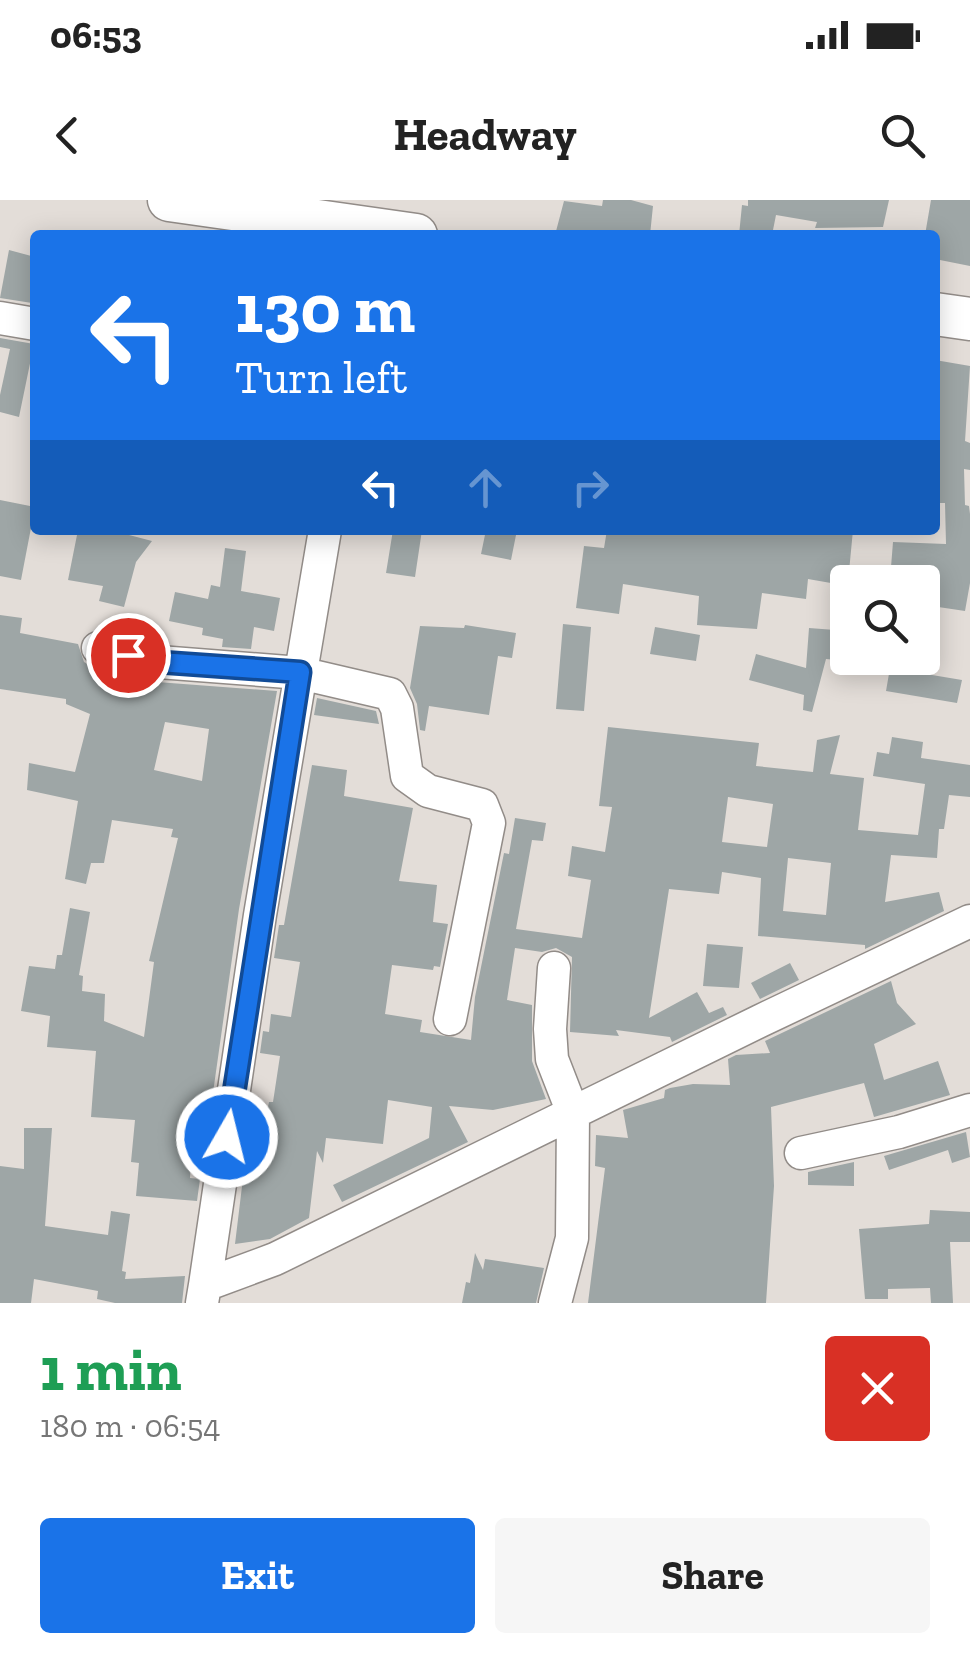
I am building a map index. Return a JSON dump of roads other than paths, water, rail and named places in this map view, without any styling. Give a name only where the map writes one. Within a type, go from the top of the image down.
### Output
[{"type":"main road","points":[[168,200],[349,230]]},
{"type":"main road","points":[[940,315],[970,319]]},
{"type":"street","points":[[0,318],[30,323]]},
{"type":"street","points":[[203,1294],[260,914],[324,535]]},
{"type":"street","points":[[98,648],[159,662],[300,672],[390,694],[397,708],[407,776],[428,790],[482,805],[489,824],[450,1019]]},
{"type":"street","points":[[203,1294],[970,921]]},
{"type":"street","points":[[554,968],[552,1059],[573,1114],[572,1238],[554,1303]]},
{"type":"street","points":[[801,1153],[899,1132],[970,1110]]}]
